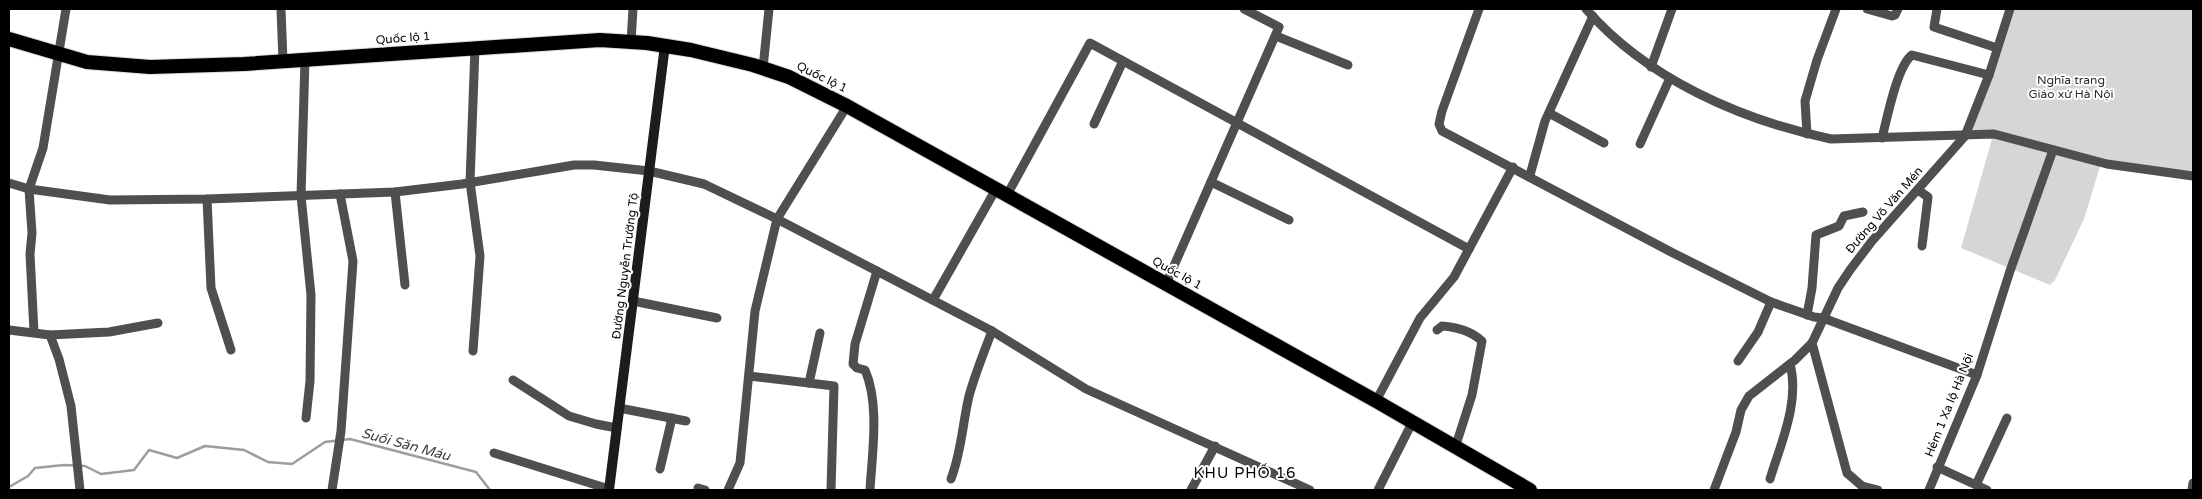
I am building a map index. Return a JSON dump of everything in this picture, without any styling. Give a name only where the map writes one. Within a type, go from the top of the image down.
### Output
[{"type":"highway","name":"Quốc lộ 1","points":[[9,39],[86,62],[150,67],[305,60],[600,40],[665,45],[764,68],[789,77],[847,106],[1376,401],[1530,490]]},
{"type":"main road","name":"Đường Nguyễn Trường Tộ","points":[[609,489],[665,45]]},
{"type":"street","points":[[34,332],[29,188],[44,148],[66,9]]},
{"type":"street","points":[[281,9],[283,61]]},
{"type":"street","points":[[631,42],[633,9]]},
{"type":"street","points":[[764,68],[769,9]]},
{"type":"street","points":[[1166,284],[1279,26],[1244,9]]},
{"type":"street","points":[[1479,9],[1438,124],[1442,130],[1673,253],[1771,302],[1807,315],[1823,318],[1976,375]]},
{"type":"street","points":[[1586,9],[1626,49],[1651,67],[1687,88],[1774,124],[1807,134],[1831,139],[1994,134],[2107,164],[2193,176]]},
{"type":"street","points":[[1651,67],[1672,9]]},
{"type":"street","points":[[1807,134],[1805,101],[1817,60],[1836,9]]},
{"type":"street","points":[[1867,9],[1892,16],[1896,16],[1898,9]]},
{"type":"street","points":[[1937,9],[1934,27],[1997,48]]},
{"type":"street","name":"Đường Võ Văn Mén","points":[[1714,490],[1736,432],[1741,410],[1749,396],[1790,364],[1812,343],[1823,318],[1850,270],[1872,241],[1964,136],[1989,75],[2010,9]]},
{"type":"street","points":[[1530,176],[1549,113],[1593,16]]},
{"type":"street","points":[[1276,36],[1348,65]]},
{"type":"street","points":[[934,300],[1090,43],[1469,249]]},
{"type":"street","points":[[473,351],[480,256],[470,182],[475,48]]},
{"type":"street","points":[[1882,138],[1900,76],[1905,63],[1912,55],[1989,75]]},
{"type":"street","points":[[305,60],[300,196],[311,295],[310,381],[306,418]]},
{"type":"street","points":[[1094,124],[1123,61]]},
{"type":"street","points":[[1640,144],[1670,78]]},
{"type":"street","points":[[728,490],[740,463],[755,311],[777,219],[847,106]]},
{"type":"street","points":[[1549,113],[1604,143]]},
{"type":"street","name":"Hẻm 1 Xa lộ Hà Nội","points":[[1928,490],[1976,375],[2010,271],[2053,150]]},
{"type":"street","points":[[9,183],[29,188],[110,200],[207,199],[395,192],[574,165],[594,165],[649,171],[704,184],[777,219],[992,331],[1086,388],[1310,490]]},
{"type":"street","points":[[1376,401],[1420,318],[1454,277],[1514,167]]},
{"type":"street","points":[[1211,182],[1289,220]]},
{"type":"street","points":[[1918,190],[1928,197],[1922,246]]},
{"type":"street","points":[[395,192],[405,285]]},
{"type":"street","points":[[332,490],[341,431],[353,261],[340,194]]},
{"type":"street","points":[[207,199],[211,288],[231,350]]},
{"type":"street","points":[[1807,315],[1812,288],[1816,235],[1840,226],[1844,216],[1863,212]]},
{"type":"street","points":[[870,490],[874,424],[869,379],[865,370],[857,368],[853,364],[855,344],[877,270]]},
{"type":"street","points":[[633,301],[717,318]]},
{"type":"street","points":[[1738,361],[1758,332],[1771,302]]},
{"type":"street","points":[[9,330],[50,335],[109,332],[158,323]]},
{"type":"street","points":[[1437,330],[1442,326],[1452,327],[1472,334],[1482,341],[1472,395],[1455,448]]},
{"type":"street","points":[[951,479],[959,457],[970,394],[992,331]]},
{"type":"street","points":[[809,383],[820,333]]},
{"type":"street","points":[[50,335],[71,406],[80,490]]},
{"type":"street","points":[[1812,343],[1847,473],[1862,486],[1878,490]]},
{"type":"street","points":[[1770,479],[1794,394],[1794,379],[1790,364]]},
{"type":"street","points":[[749,376],[834,386],[831,490]]},
{"type":"street","points":[[513,380],[569,416],[617,428]]},
{"type":"street","points":[[619,408],[686,421]]},
{"type":"street","points":[[660,469],[672,418]]},
{"type":"street","points":[[1976,485],[2007,418]]},
{"type":"street","points":[[1378,490],[1412,423]]},
{"type":"street","points":[[1191,490],[1215,446]]},
{"type":"street","points":[[494,453],[609,489]]},
{"type":"street","points":[[1937,467],[1988,490]]},
{"type":"street","points":[[2192,490],[2193,483]]},
{"type":"green space","name":"Nghĩa trang Giáo xứ Hà Nội","points":[[2014,9],[2193,9],[2193,173],[2102,160],[2084,219],[2055,280],[2050,285],[1961,248],[1994,132],[1969,132]]},
{"type":"waterway","name":"Suối Săn Máu","points":[[9,487],[28,476],[35,468],[64,465],[85,466],[101,474],[134,470],[149,450],[177,458],[205,446],[244,450],[268,462],[292,464],[325,442],[350,439],[476,472],[490,490]]},
{"type":"district","name":"KHU PHỐ 16","points":[[1245,473]]}]
